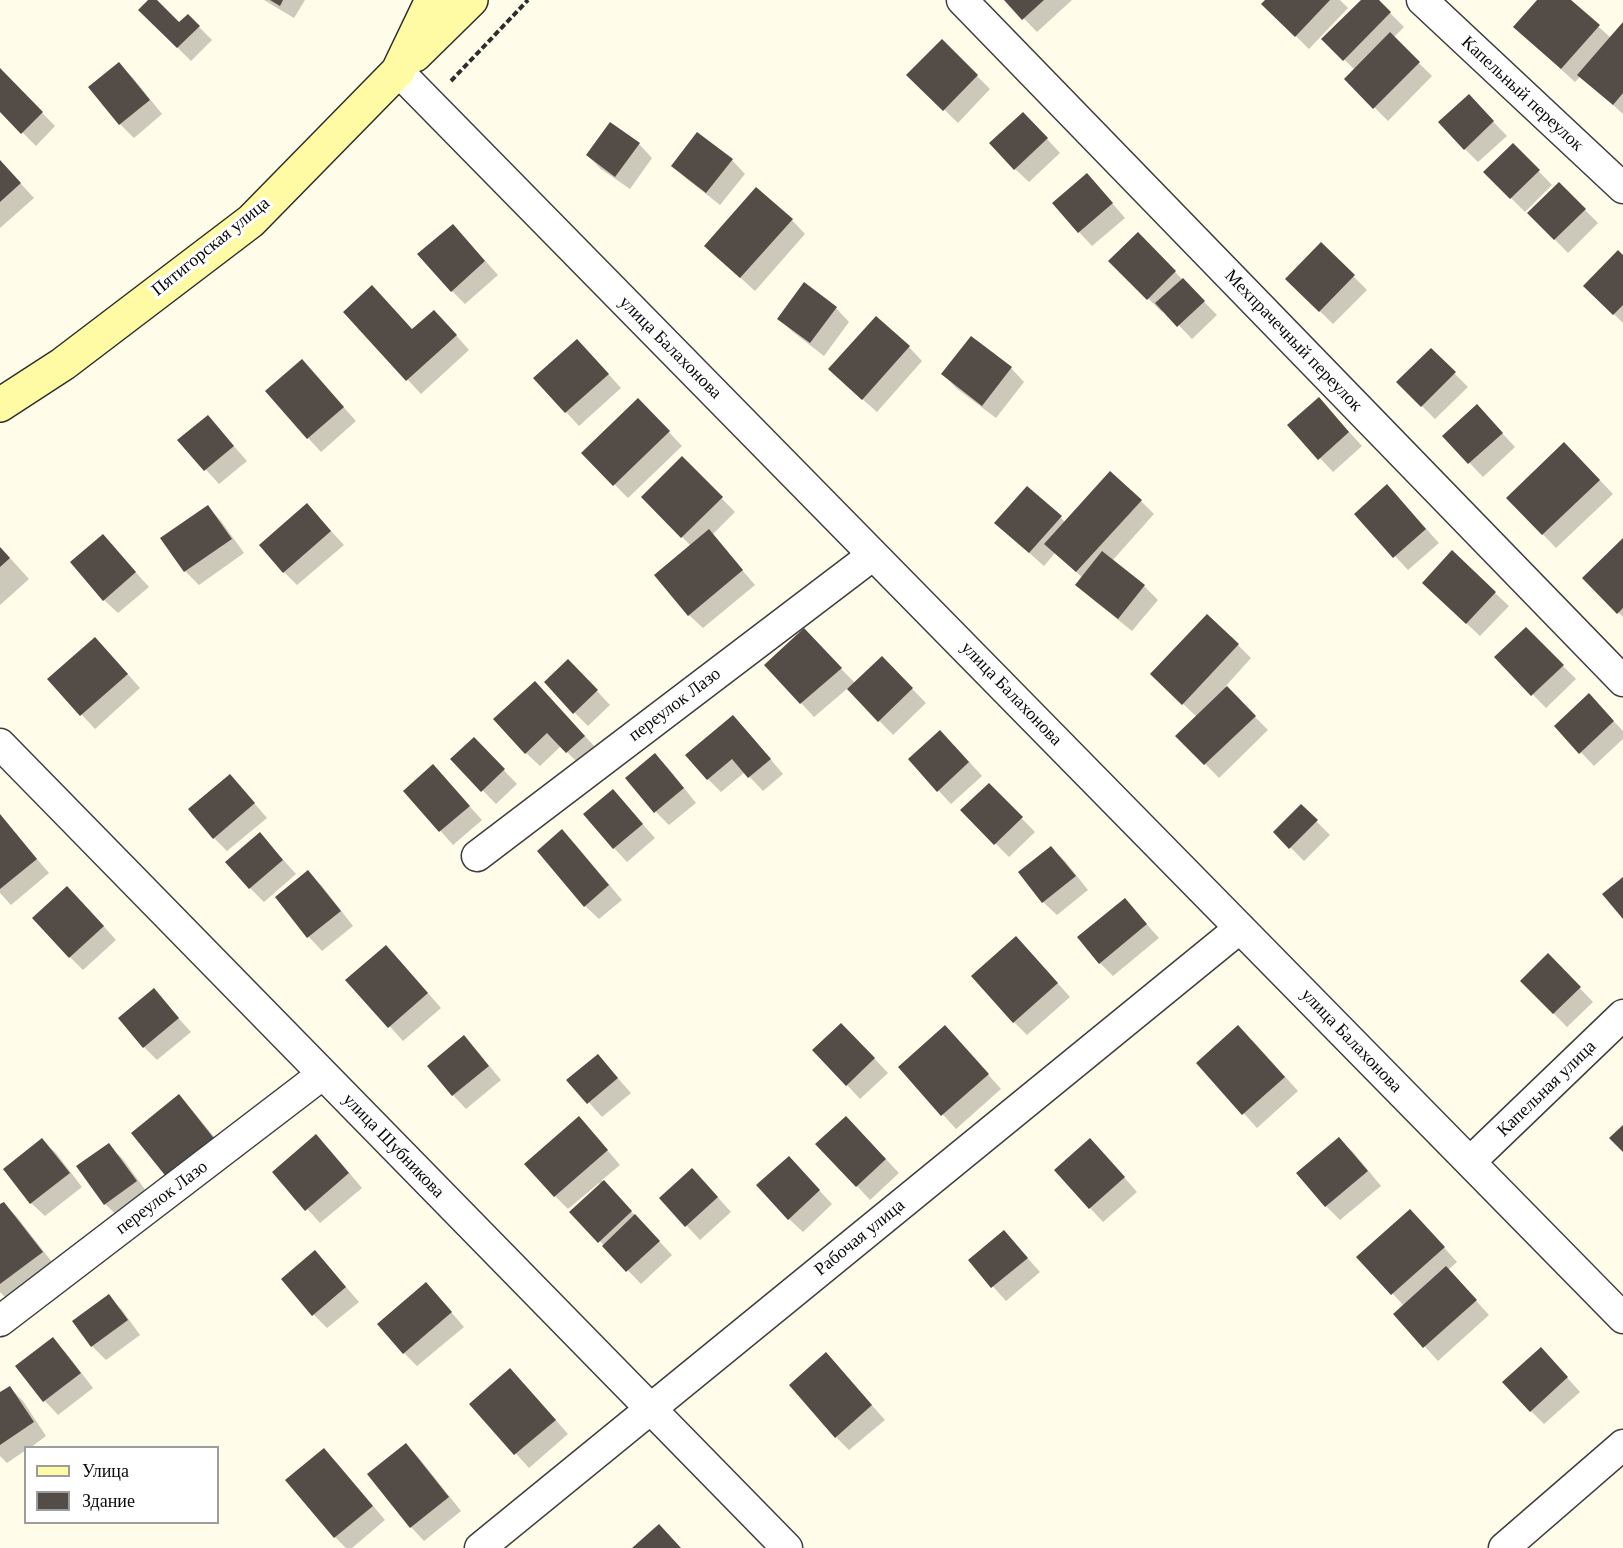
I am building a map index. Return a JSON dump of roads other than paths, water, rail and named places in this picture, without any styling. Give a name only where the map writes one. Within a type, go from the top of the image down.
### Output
[{"type":"main road","name":"Пятигорская улица","points":[[0,405],[63,364],[251,221],[398,71],[432,0]]},
{"type":"main road","points":[[398,71],[471,0]]},
{"type":"street","name":"Мехпрачечный переулок","points":[[962,0],[1623,681]]},
{"type":"street","name":"Капельный переулок","points":[[1422,0],[1623,188]]},
{"type":"street","name":"улица Балахонова","points":[[398,71],[1623,1318]]},
{"type":"street","name":"переулок Лазо","points":[[477,856],[873,555]]},
{"type":"street","name":"улица Шубникова","points":[[0,744],[787,1548]]},
{"type":"street","name":"Рабочая улица","points":[[480,1548],[1240,928]]},
{"type":"street","name":"Капельная улица","points":[[1470,1162],[1623,1015]]},
{"type":"street","name":"переулок Лазо","points":[[0,1322],[323,1074]]},
{"type":"street","points":[[1504,1548],[1623,1445]]}]
